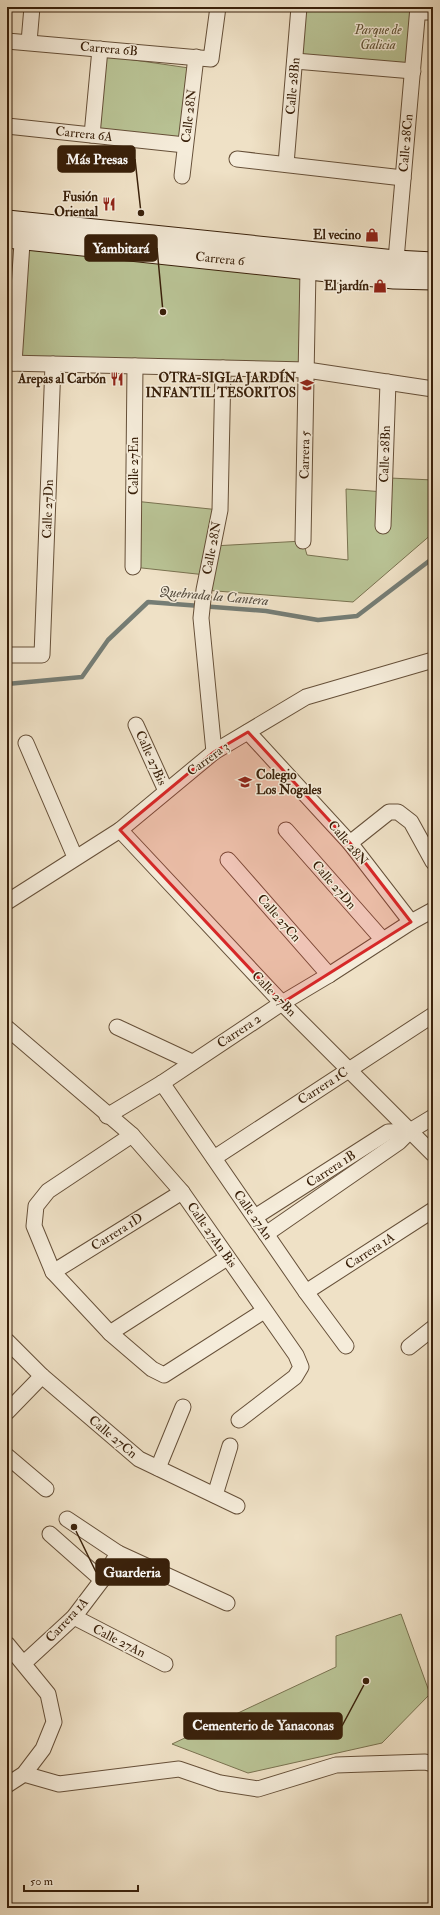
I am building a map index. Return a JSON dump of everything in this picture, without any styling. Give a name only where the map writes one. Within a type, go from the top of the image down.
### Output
[{"type":"main road","name":"Carrera 6","points":[[15,230],[395,269],[433,280]]},
{"type":"main road","name":"Carrera 6","points":[[15,230],[308,269],[395,269],[433,262]]},
{"type":"street","points":[[28,42],[32,7]]},
{"type":"street","name":"Carrera 6B","points":[[7,41],[211,59],[218,7]]},
{"type":"street","name":"Calle 28Bn","points":[[286,164],[299,7]]},
{"type":"street","name":"Calle 28Cn","points":[[395,269],[413,71],[423,10]]},
{"type":"street","points":[[92,135],[100,49]]},
{"type":"street","name":"Calle 28N","points":[[182,176],[196,57]]},
{"type":"street","points":[[295,61],[413,71]]},
{"type":"street","name":"Carrera 6A","points":[[7,126],[186,145]]},
{"type":"street","points":[[237,159],[403,178]]},
{"type":"street","points":[[15,230],[10,363],[307,370],[433,389]]},
{"type":"street","name":"Carrera 5","points":[[303,541],[308,269]]},
{"type":"street","name":"Calle 27Dn","points":[[7,655],[42,655],[53,364]]},
{"type":"street","name":"Calle 27En","points":[[133,567],[135,366]]},
{"type":"street","name":"Calle 28N","points":[[214,752],[201,618],[204,590],[220,510],[222,368]]},
{"type":"street","name":"Calle 28Bn","points":[[382,526],[388,382]]},
{"type":"street","name":"Carrera 3","points":[[7,902],[75,857],[120,830],[214,752],[306,697],[433,660]]},
{"type":"street","name":"Calle 27Bis","points":[[136,725],[166,791]]},
{"type":"street","name":"Calle 28N","points":[[248,732],[350,843],[411,922]]},
{"type":"street","points":[[26,743],[75,857]]},
{"type":"street","points":[[350,843],[389,812],[398,812],[411,822],[433,862]]},
{"type":"street","name":"Calle 27Bn","points":[[120,830],[282,1003],[433,1154]]},
{"type":"street","name":"Calle 27Dn","points":[[286,830],[383,940]]},
{"type":"street","name":"Calle 27Cn","points":[[228,860],[329,975]]},
{"type":"street","name":"Carrera 2","points":[[107,1116],[162,1083],[282,1003],[329,975],[411,922],[433,910]]},
{"type":"street","name":"Carrera 1C","points":[[214,1158],[348,1069],[433,1015]]},
{"type":"street","points":[[117,1027],[192,1062]]},
{"type":"street","points":[[7,1028],[107,1116]]},
{"type":"street","name":"Calle 27An","points":[[162,1083],[306,1292],[346,1346]]},
{"type":"street","name":"Calle 27An Bis","points":[[107,1116],[132,1135],[182,1192],[296,1355],[301,1367],[295,1376],[239,1420]]},
{"type":"street","name":"Carrera 1B","points":[[266,1234],[398,1142],[410,1131],[433,1117]]},
{"type":"street","name":"Carrera 1B","points":[[255,1218],[388,1132],[410,1131]]},
{"type":"street","points":[[132,1135],[48,1191],[36,1206],[34,1226],[53,1272],[110,1333],[152,1369],[164,1375],[264,1311]]},
{"type":"street","name":"Carrera 1D","points":[[53,1272],[182,1192]]},
{"type":"street","name":"Carrera 1A","points":[[306,1292],[433,1210]]},
{"type":"street","points":[[110,1333],[227,1258]]},
{"type":"street","points":[[409,1347],[433,1328]]},
{"type":"street","name":"Calle 27Cn","points":[[7,1341],[42,1376],[139,1459],[237,1506]]},
{"type":"street","points":[[7,1412],[42,1376]]},
{"type":"street","points":[[158,1468],[183,1407]]},
{"type":"street","points":[[215,1495],[230,1446]]},
{"type":"street","points":[[7,1456],[46,1489]]},
{"type":"street","points":[[66,1519],[118,1553],[228,1602]]},
{"type":"street","points":[[50,1534],[102,1580]]},
{"type":"street","name":"Carrera 1A","points":[[24,1663],[74,1617],[102,1580],[118,1553]]},
{"type":"street","name":"Calle 27An","points":[[74,1617],[165,1664]]},
{"type":"street","points":[[7,1644],[48,1694],[54,1722],[44,1749],[24,1774],[7,1785]]},
{"type":"street","points":[[24,1774],[59,1784],[179,1769],[220,1783],[258,1789],[336,1765],[425,1762],[433,1764]]},
{"type":"highlighted area","points":[[248,732],[350,843],[411,922],[282,1003],[120,830],[214,752]]},
{"type":"green space","name":"Parque de Galicia","points":[[299,7],[379,7],[418,12],[413,71],[295,61]]},
{"type":"green space","points":[[93,54],[189,68],[182,145],[86,131]]},
{"type":"green space","points":[[23,238],[308,269],[307,370],[15,356]]},
{"type":"green space","points":[[390,478],[433,480],[433,533],[353,602],[204,590],[206,575],[133,567],[134,501],[220,510],[213,546],[303,541],[307,555],[348,560],[346,489],[384,492]]},
{"type":"green space","points":[[401,1614],[430,1694],[382,1743],[248,1773],[172,1744],[336,1667],[336,1636]]},
{"type":"waterway","name":"Quebrada la Cantera","points":[[7,684],[82,677],[108,640],[148,602],[266,611],[318,620],[357,616],[433,558]]},
{"type":"place","name":"Fusión Oriental","points":[[109,204]]},
{"type":"place","name":"Más Presas","points":[[141,213]]},
{"type":"place","name":"El vecino","points":[[372,235]]},
{"type":"place","name":"El jardín","points":[[380,286]]},
{"type":"place","name":"Yambitará","points":[[163,312]]},
{"type":"place","name":"Arepas al Carbón","points":[[117,379]]},
{"type":"place","name":"OTRA-SIGLA JARDÍN INFANTIL TESORITOS","points":[[307,385]]},
{"type":"place","name":"Colegio Los Nogales","points":[[245,782]]},
{"type":"place","name":"Guarderia","points":[[74,1527]]},
{"type":"place","name":"Cementerio de Yanaconas","points":[[366,1681]]}]
